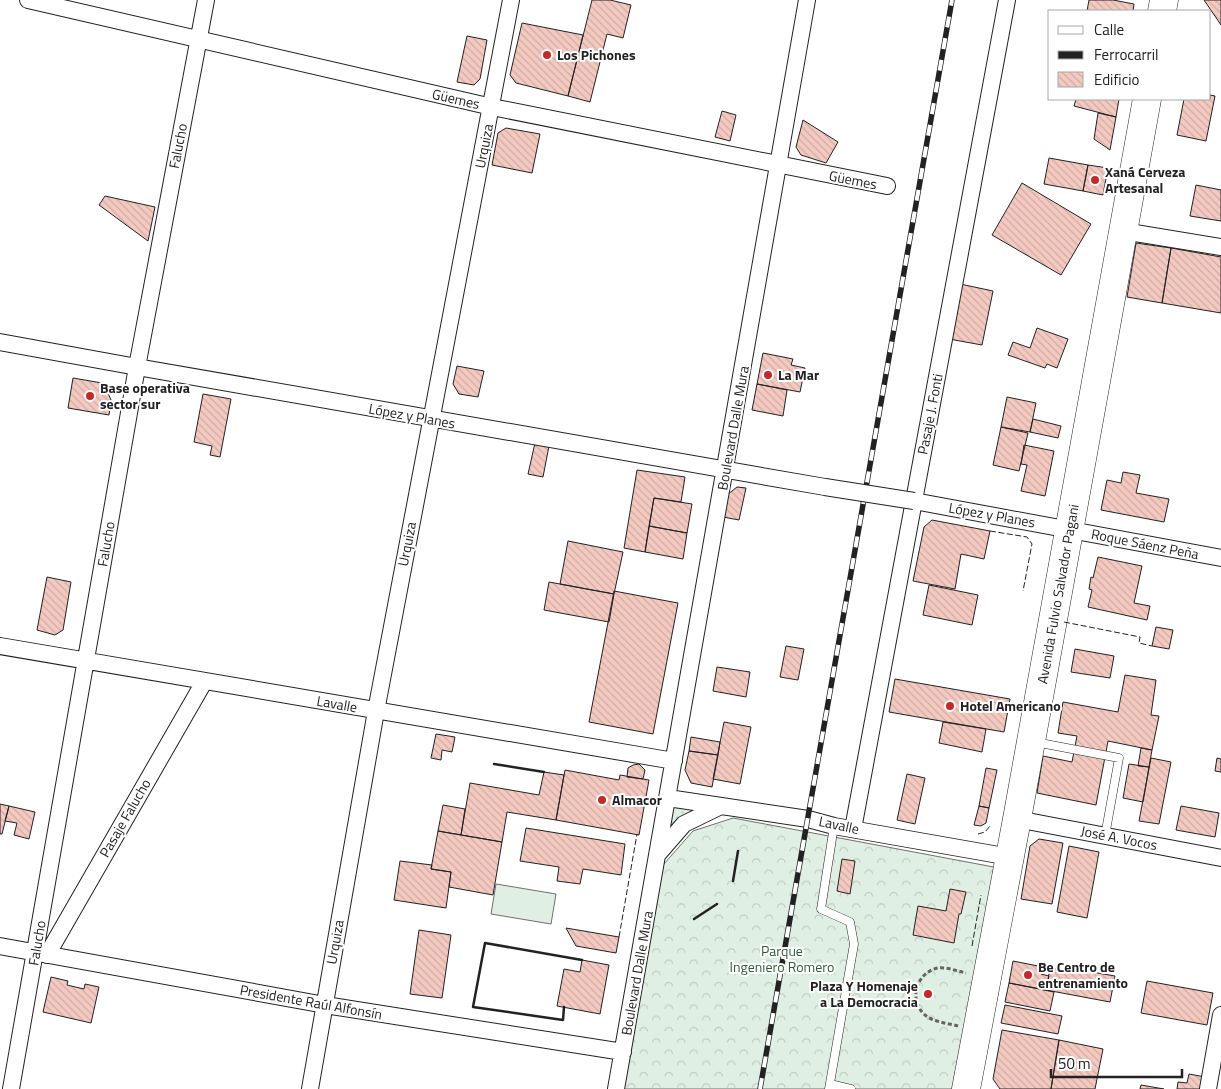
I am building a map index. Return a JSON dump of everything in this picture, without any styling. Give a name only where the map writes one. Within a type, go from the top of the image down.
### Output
[{"type":"highway","name":"Avenida Fulvio Salvador Pagani","points":[[966,1089],[1017,819],[1147,100]]},
{"type":"street","name":"Güemes","points":[[28,0],[492,107],[887,186]]},
{"type":"street","name":"Falucho","points":[[11,1089],[41,954],[86,660],[137,367],[206,0]]},
{"type":"street","name":"Urquiza","points":[[310,1089],[376,711],[511,0]]},
{"type":"street","name":"Boulevard Dalle Mura","points":[[616,1089],[726,471],[807,0]]},
{"type":"street","name":"Pasaje J. Fonti","points":[[853,828],[1007,0]]},
{"type":"street","points":[[1123,231],[1221,248]]},
{"type":"street","name":"López y Planes","points":[[0,342],[726,471],[914,501],[1070,529]]},
{"type":"street","name":"Roque Sáenz Peña","points":[[1070,529],[1221,558]]},
{"type":"street","name":"Lavalle","points":[[0,646],[674,761]]},
{"type":"street","name":"Pasaje Falucho","points":[[41,954],[204,682]]},
{"type":"street","name":"Lavalle","points":[[668,798],[808,819],[834,826],[1010,857]]},
{"type":"street","points":[[657,856],[684,824],[721,806]]},
{"type":"street","name":"José A. Vocos","points":[[1017,819],[1221,858]]},
{"type":"street","name":"Presidente Raúl Alfonsín","points":[[0,946],[324,1005],[623,1052]]},
{"type":"street","points":[[1208,1089],[1221,1016]]},
{"type":"lane","points":[[1031,741],[1119,758],[1105,836]]},
{"type":"lane","points":[[834,826],[821,909],[850,922],[854,944],[830,1087],[851,1089]]},
{"type":"path","points":[[978,1031],[932,1019],[924,1014],[916,999],[916,990],[924,975],[931,970],[940,968],[987,978]]},
{"type":"green space","points":[[671,802],[709,808],[662,847]]},
{"type":"green space","name":"Parque Ingeniero Romero","points":[[733,818],[999,868],[957,1089],[624,1089],[663,865],[693,831]]},
{"type":"green space","points":[[496,884],[556,894],[551,924],[491,914]]},
{"type":"building","points":[[592,0],[610,0],[631,5],[623,38],[607,34],[590,102],[568,96]]},
{"type":"building","points":[[1089,0],[1113,0],[1134,4],[1133,10],[1087,10]]},
{"type":"building","points":[[1204,0],[1221,0],[1221,25],[1211,10]]},
{"type":"building","name":"Los Pichones","points":[[522,23],[583,35],[568,96],[516,83],[510,75]]},
{"type":"building","points":[[467,36],[487,40],[480,79],[474,85],[457,82]]},
{"type":"building","points":[[1211,95],[1215,96],[1206,141],[1177,135],[1184,100],[1211,100]]},
{"type":"building","points":[[1076,100],[1119,100],[1116,117],[1074,106]]},
{"type":"building","points":[[722,111],[736,115],[730,141],[715,137]]},
{"type":"building","points":[[1098,113],[1116,117],[1110,150],[1094,139]]},
{"type":"building","points":[[803,120],[838,142],[826,163],[801,155],[796,147]]},
{"type":"building","points":[[506,128],[540,134],[532,173],[492,165],[498,133]]},
{"type":"building","points":[[1049,158],[1088,165],[1083,191],[1044,184]]},
{"type":"building","name":"Xaná Cerveza Artesanal","points":[[1088,165],[1108,168],[1103,195],[1083,191]]},
{"type":"building","points":[[1022,183],[1091,224],[1061,275],[992,235]]},
{"type":"building","points":[[1196,185],[1221,190],[1221,221],[1190,216]]},
{"type":"building","points":[[105,196],[155,207],[148,241],[99,205]]},
{"type":"building","points":[[1136,243],[1171,248],[1162,303],[1127,297]]},
{"type":"building","points":[[1171,248],[1221,257],[1221,313],[1162,303]]},
{"type":"building","points":[[960,284],[993,291],[982,345],[949,339]]},
{"type":"building","points":[[1037,328],[1068,339],[1057,368],[1047,364],[1045,368],[1008,355],[1013,342],[1030,348]]},
{"type":"building","points":[[763,353],[793,359],[791,365],[805,368],[800,392],[757,384]]},
{"type":"building","points":[[457,366],[484,371],[478,397],[459,394],[453,384]]},
{"type":"building","name":"Base operativa sector sur","points":[[73,378],[102,383],[101,392],[108,393],[111,400],[109,415],[68,408]]},
{"type":"building","points":[[757,384],[787,390],[783,416],[752,410]]},
{"type":"building","points":[[203,394],[231,399],[220,457],[210,455],[212,446],[194,442]]},
{"type":"building","points":[[1007,397],[1036,403],[1030,432],[1001,427]]},
{"type":"building","points":[[1033,419],[1061,426],[1058,438],[1030,432]]},
{"type":"building","points":[[1001,427],[1028,433],[1019,471],[993,465]]},
{"type":"building","points":[[535,443],[549,446],[543,477],[528,474]]},
{"type":"building","points":[[1024,445],[1054,451],[1045,496],[1021,491],[1027,465],[1021,464]]},
{"type":"building","points":[[637,470],[685,477],[681,502],[654,498],[645,552],[624,548]]},
{"type":"building","points":[[1123,472],[1140,475],[1136,493],[1169,499],[1164,522],[1101,510],[1107,480],[1121,483]]},
{"type":"building","points":[[737,487],[746,488],[739,520],[723,517],[727,495]]},
{"type":"building","points":[[654,498],[692,504],[687,533],[649,526]]},
{"type":"building","points":[[932,520],[990,531],[984,559],[961,554],[955,589],[913,581],[924,527]]},
{"type":"building","points":[[649,526],[687,533],[683,559],[645,552]]},
{"type":"building","points":[[568,541],[623,552],[614,594],[560,584]]},
{"type":"building","points":[[1098,557],[1142,566],[1134,603],[1150,606],[1147,620],[1088,607],[1092,590],[1089,589],[1091,577],[1093,578]]},
{"type":"building","points":[[47,577],[71,582],[63,630],[55,635],[37,630]]},
{"type":"building","points":[[549,582],[614,594],[609,622],[544,610]]},
{"type":"building","points":[[929,585],[978,595],[972,625],[923,615]]},
{"type":"building","points":[[614,591],[678,603],[653,734],[589,722]]},
{"type":"building","points":[[1156,627],[1173,630],[1169,649],[1152,646]]},
{"type":"building","points":[[786,646],[804,649],[798,680],[780,677]]},
{"type":"building","points":[[1075,649],[1114,656],[1110,678],[1071,672]]},
{"type":"building","points":[[717,667],[750,672],[746,697],[713,691]]},
{"type":"building","points":[[1125,675],[1156,680],[1151,715],[1159,716],[1152,750],[1108,741],[1096,805],[1037,793],[1043,756],[1072,762],[1077,736],[1058,733],[1063,702],[1118,712]]},
{"type":"building","name":"Hotel Americano","points":[[895,679],[1010,699],[1004,732],[889,712]]},
{"type":"building","points":[[724,722],[751,727],[740,784],[713,779]]},
{"type":"building","points":[[943,722],[986,729],[982,752],[939,743]]},
{"type":"building","points":[[436,734],[455,737],[452,752],[442,750],[441,760],[431,758]]},
{"type":"building","points":[[691,737],[720,742],[718,755],[689,751]]},
{"type":"building","points":[[1141,748],[1152,750],[1149,767],[1138,766]]},
{"type":"building","points":[[689,751],[718,755],[712,787],[691,783],[685,770]]},
{"type":"building","points":[[1151,758],[1171,762],[1159,824],[1139,821]]},
{"type":"building","points":[[1217,758],[1221,759],[1221,772],[1215,771]]},
{"type":"building","name":"Almacor","points":[[639,764],[645,770],[643,779],[627,777],[628,768]]},
{"type":"building","points":[[1129,764],[1149,767],[1143,802],[1123,798]]},
{"type":"building","points":[[986,768],[997,770],[989,808],[979,806]]},
{"type":"building","name":"Almacor","points":[[565,770],[619,780],[620,775],[649,780],[639,835],[556,820]]},
{"type":"building","points":[[544,772],[564,775],[556,820],[507,812],[502,842],[461,835],[470,783],[539,795]]},
{"type":"building","points":[[907,774],[925,778],[915,824],[897,820]]},
{"type":"building","points":[[0,804],[9,806],[2,834],[0,834]]},
{"type":"building","points":[[443,805],[465,809],[461,835],[438,831]]},
{"type":"building","points":[[9,806],[35,812],[29,839],[14,835],[17,823],[5,821]]},
{"type":"building","points":[[979,806],[989,808],[986,823],[981,826],[974,825]]},
{"type":"building","points":[[1181,806],[1219,813],[1215,837],[1176,830]]},
{"type":"building","points":[[526,828],[625,844],[621,875],[583,869],[580,884],[557,881],[559,867],[520,861]]},
{"type":"building","points":[[438,831],[502,842],[493,895],[449,887],[451,872],[431,869]]},
{"type":"building","points":[[1039,839],[1063,843],[1052,904],[1021,899],[1030,846]]},
{"type":"building","points":[[1069,846],[1099,852],[1087,918],[1057,912]]},
{"type":"building","points":[[842,859],[855,861],[850,894],[837,891]]},
{"type":"building","points":[[400,861],[432,865],[431,869],[451,872],[446,908],[394,900]]},
{"type":"building","points":[[950,889],[966,892],[961,914],[959,914],[954,943],[913,935],[918,906],[946,911]]},
{"type":"building","points":[[566,928],[619,937],[616,953],[576,946]]},
{"type":"building","points":[[419,930],[451,935],[442,998],[410,994]]},
{"type":"building","points":[[582,960],[609,965],[600,1014],[557,1006],[564,969],[580,972]]},
{"type":"building","name":"Be Centro de entrenamiento","points":[[1013,961],[1043,967],[1041,974],[1049,976],[1046,990],[1009,983]]},
{"type":"building","points":[[1050,968],[1075,972],[1075,969],[1115,976],[1110,1002],[1046,990]]},
{"type":"building","points":[[51,977],[68,981],[67,985],[84,989],[85,984],[99,987],[91,1023],[43,1012]]},
{"type":"building","points":[[1147,981],[1213,993],[1207,1025],[1141,1013]]},
{"type":"building","points":[[1009,983],[1054,992],[1050,1011],[1005,1002]]},
{"type":"building","points":[[1005,1005],[1062,1016],[1058,1034],[1001,1023]]},
{"type":"building","points":[[1002,1030],[1059,1040],[1051,1089],[1000,1089],[993,1079]]},
{"type":"building","points":[[1059,1040],[1103,1049],[1095,1089],[1051,1089]]},
{"type":"building","points":[[1189,1074],[1205,1077],[1203,1089],[1177,1089],[1178,1082],[1187,1083]]},
{"type":"building","points":[[1141,1085],[1164,1089],[1140,1089]]},
{"type":"railway","points":[[760,1089],[952,0]]},
{"type":"fence","points":[[990,531],[1027,537],[1032,544],[1023,591]]},
{"type":"fence","points":[[1064,622],[1140,637],[1139,643],[1152,646]]},
{"type":"fence","points":[[978,834],[985,832],[990,826]]},
{"type":"fence","points":[[619,937],[637,834]]},
{"type":"fence","points":[[972,946],[981,895]]},
{"type":"wall","points":[[494,764],[544,772]]},
{"type":"wall","points":[[733,881],[738,851]]},
{"type":"wall","points":[[694,919],[717,904]]},
{"type":"wall","points":[[564,1007],[563,1020],[473,1007],[485,943],[582,960]]},
{"type":"place","name":"Los Pichones","points":[[547,55]]},
{"type":"place","name":"Xaná Cerveza Artesanal","points":[[1095,180]]},
{"type":"place","name":"La Mar","points":[[768,375]]},
{"type":"place","name":"Base operativa sector sur","points":[[90,396]]},
{"type":"place","name":"Hotel Americano","points":[[950,706]]},
{"type":"place","name":"Almacor","points":[[602,800]]},
{"type":"place","name":"Be Centro de entrenamiento","points":[[1028,975]]},
{"type":"place","name":"Plaza Y Homenaje a La Democracia","points":[[928,994]]}]
